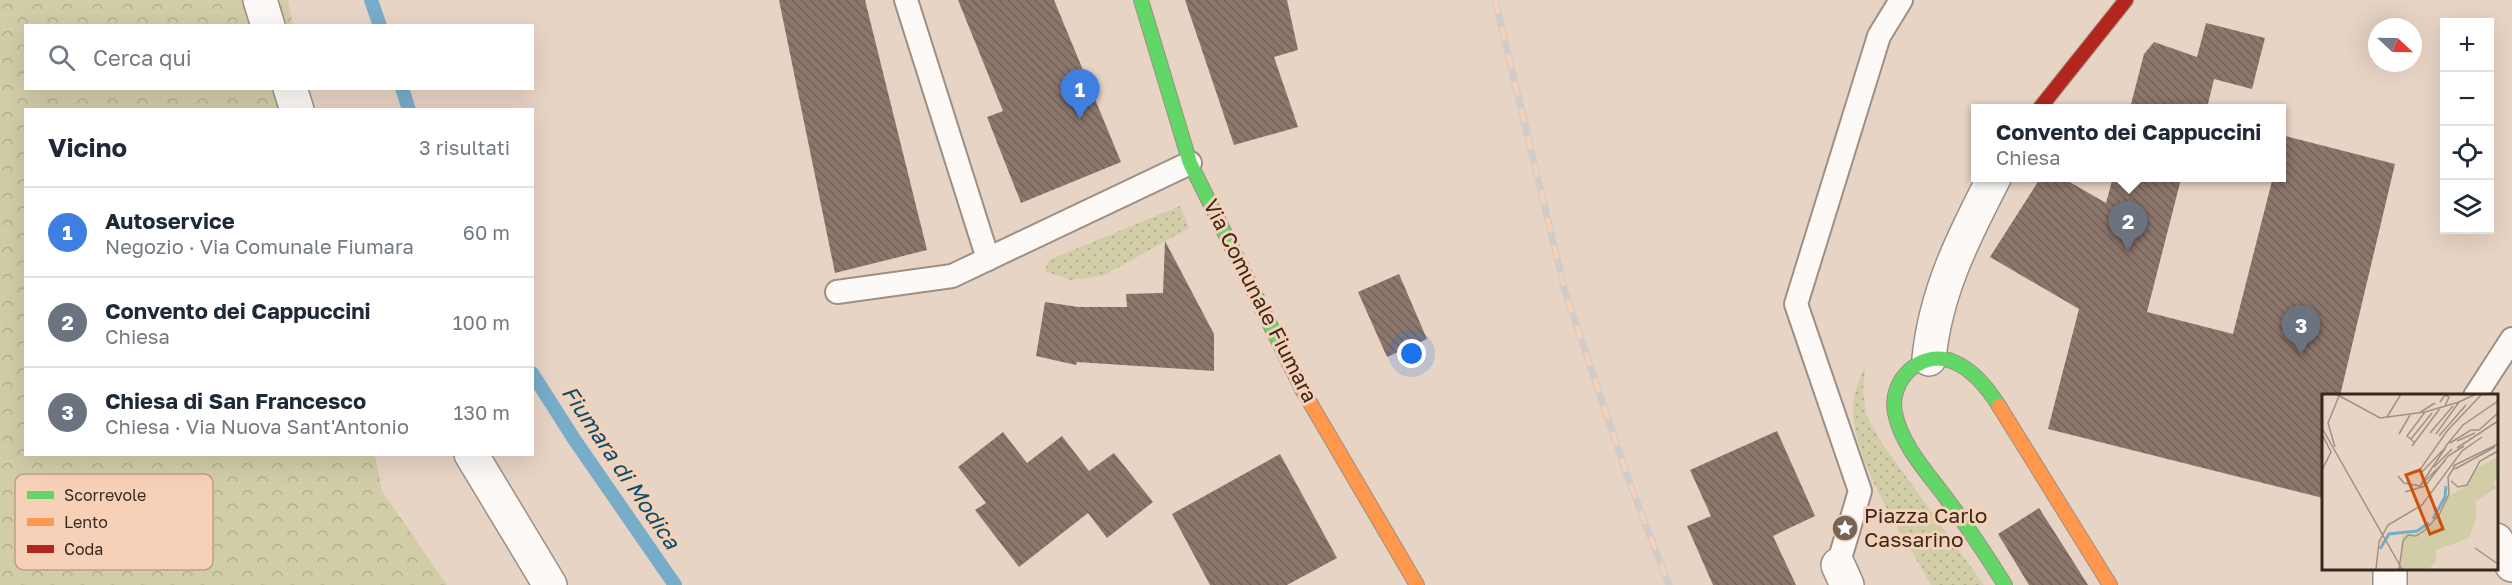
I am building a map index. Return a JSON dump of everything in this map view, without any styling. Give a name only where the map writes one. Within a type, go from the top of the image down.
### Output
[{"type":"street","points":[[260,0],[267,24]]},
{"type":"street","name":"Via Comunale Fiumara","points":[[1141,0],[1190,163],[1305,395],[1417,585]]},
{"type":"street","points":[[2042,104],[2126,0]]},
{"type":"street","points":[[291,90],[296,108]]},
{"type":"street","points":[[1929,359],[1932,324],[1957,250],[1991,182]]},
{"type":"street","points":[[2005,585],[1980,544],[1902,437],[1894,410],[1897,386],[1910,368],[1929,359],[1953,361],[1972,373],[1995,400],[2110,585]]},
{"type":"street","points":[[472,456],[550,585]]},
{"type":"street","points":[[2497,542],[2512,566]]},
{"type":"lane","points":[[906,0],[988,259]]},
{"type":"lane","points":[[1843,575],[1860,491],[1796,304],[1879,36],[1901,0]]},
{"type":"lane","points":[[837,292],[952,276],[1190,163]]},
{"type":"lane","points":[[2476,394],[2512,339]]},
{"type":"green space","points":[[0,0],[288,0],[293,24],[24,24],[24,90],[305,90],[309,108],[24,108],[24,456],[375,456],[382,491],[447,585],[0,585]]},
{"type":"green space","points":[[1180,206],[1189,228],[1103,276],[1070,280],[1045,271],[1049,260]]},
{"type":"green space","points":[[1865,367],[1863,391],[1866,414],[1881,442],[1984,585],[1931,585],[1895,523],[1872,478],[1856,434],[1853,406],[1858,383]]},
{"type":"building","points":[[779,0],[865,0],[927,250],[835,273]]},
{"type":"building","points":[[958,0],[1054,0],[1121,162],[1021,203],[987,117],[1003,111]]},
{"type":"building","points":[[1185,0],[1287,0],[1298,50],[1274,57],[1298,127],[1234,145]]},
{"type":"building","points":[[2206,23],[2265,38],[2252,89],[2214,79],[2208,104],[2131,104],[2144,54],[2154,42],[2197,57]]},
{"type":"building","points":[[2286,136],[2395,164],[2340,394],[2322,394],[2322,498],[2048,429],[2079,309],[1990,257],[2038,182],[2070,182],[2106,203],[2112,182],[2180,182],[2147,312],[2233,334],[2272,182],[2286,182]]},
{"type":"building","points":[[1165,241],[1214,334],[1214,371],[1077,362],[1076,365],[1036,356],[1045,302],[1078,307],[1127,307],[1126,294],[1163,293]]},
{"type":"building","points":[[1399,274],[1427,339],[1387,357],[1358,292]]},
{"type":"building","points":[[1777,431],[1815,516],[1773,536],[1796,585],[1713,585],[1687,526],[1711,516],[1690,470]]},
{"type":"building","points":[[1003,432],[1027,463],[1062,436],[1089,471],[1114,453],[1153,502],[1107,538],[1088,513],[1019,567],[975,510],[986,503],[958,467]]},
{"type":"building","points":[[1280,454],[1337,558],[1287,585],[1210,585],[1172,514]]},
{"type":"building","points":[[2039,508],[2088,585],[2029,585],[1998,534]]},
{"type":"waterway","name":"Fiumara di Modica","points":[[371,0],[379,24]]},
{"type":"waterway","name":"Fiumara di Modica","points":[[403,90],[408,108]]},
{"type":"waterway","name":"Fiumara di Modica","points":[[534,376],[574,439],[675,585]]},
{"type":"railway","points":[[1495,0],[1565,291],[1629,481],[1669,585]]},
{"type":"traffic: fast","points":[[1141,0],[1190,163],[1302,389]]},
{"type":"traffic: fast","points":[[1999,406],[1974,375],[1954,362],[1942,359],[1930,359],[1910,370],[1902,379],[1894,401],[1895,413],[1910,449],[1964,522],[2005,585]]},
{"type":"traffic: slow","points":[[1302,389],[1417,585]]},
{"type":"traffic: slow","points":[[1999,406],[2110,585]]},
{"type":"traffic: jam","points":[[2043,104],[2126,0]]},
{"type":"place","name":"Autoservice","points":[[1080,119]]},
{"type":"place","name":"Convento dei Cappuccini","points":[[2128,251]]},
{"type":"place","name":"Chiesa di San Francesco","points":[[2301,355]]},
{"type":"place","name":"Piazza Carlo Cassarino","points":[[1845,528]]}]
